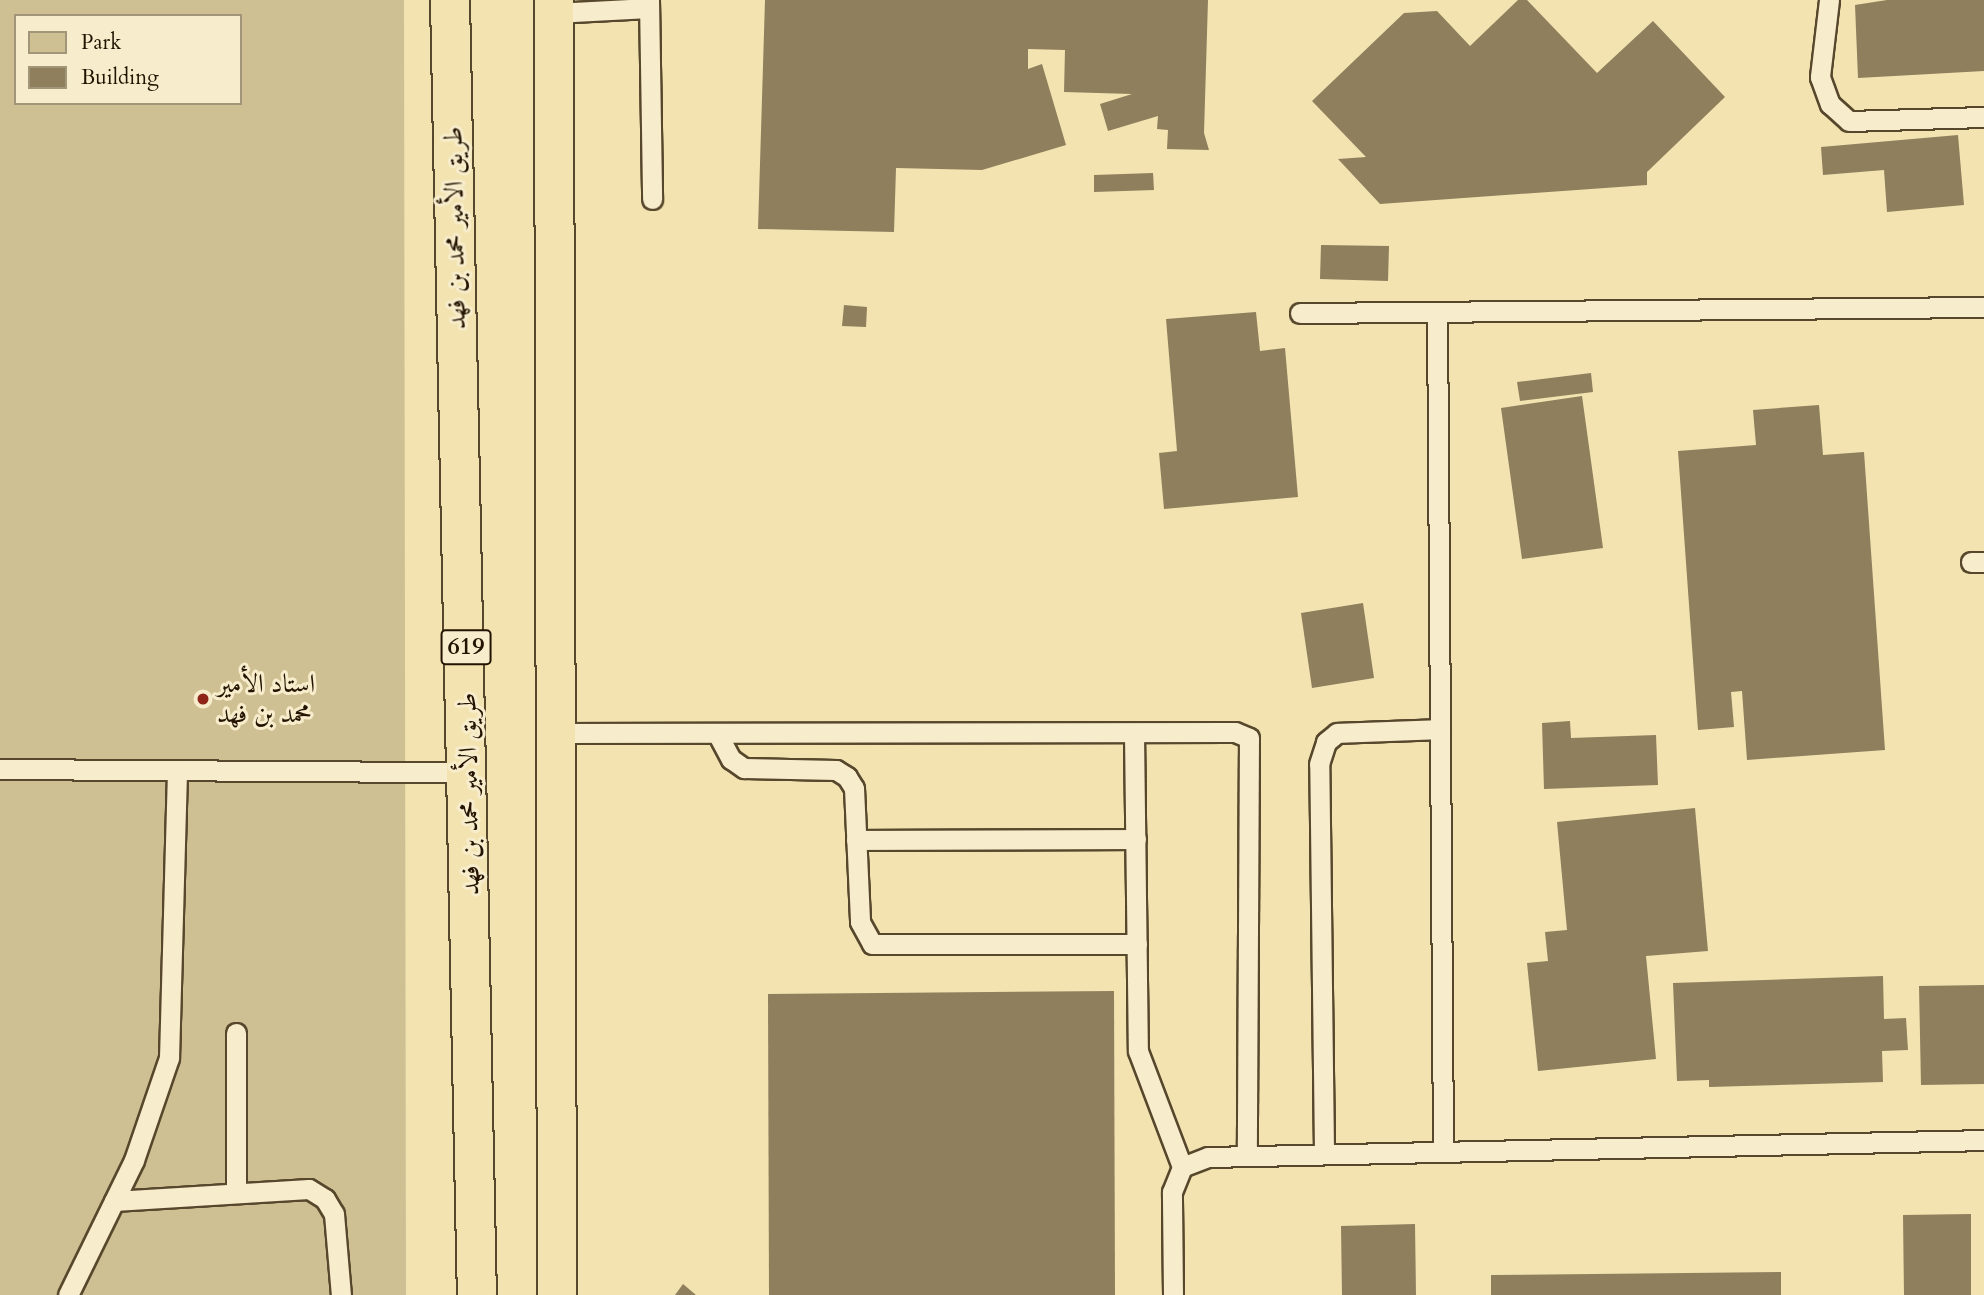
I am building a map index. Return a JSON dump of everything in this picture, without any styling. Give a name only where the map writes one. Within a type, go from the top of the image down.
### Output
[{"type":"highway","name":"طريق الأمير محمد بن فهد","points":[[450,0],[469,772],[477,1295]]},
{"type":"highway","points":[[554,7],[557,1295]]},
{"type":"lane","points":[[1829,0],[1820,77],[1830,104],[1849,121],[1984,117]]},
{"type":"lane","points":[[554,7],[649,4],[652,199]]},
{"type":"lane","points":[[1300,313],[1984,307]]},
{"type":"lane","points":[[1437,312],[1443,1150]]},
{"type":"lane","points":[[1324,1151],[1319,764],[1326,742],[1337,733],[1440,729]]},
{"type":"lane","points":[[555,733],[1235,732],[1249,738],[1252,748],[1247,1155]]},
{"type":"lane","points":[[717,733],[731,759],[744,768],[836,771],[847,777],[854,788],[860,922],[872,944],[1137,944]]},
{"type":"lane","points":[[1134,733],[1138,1051],[1182,1167],[1172,1192],[1173,1295]]},
{"type":"lane","points":[[0,769],[469,772]]},
{"type":"lane","points":[[68,1295],[114,1201],[169,1058],[177,771]]},
{"type":"lane","points":[[856,840],[1136,839]]},
{"type":"lane","points":[[236,1033],[236,1193]]},
{"type":"lane","points":[[1182,1167],[1208,1157],[1324,1151],[1984,1140]]},
{"type":"lane","points":[[114,1201],[309,1189],[325,1199],[334,1213],[341,1295]]},
{"type":"green space","name":"استاد الأمير محمد بن فهد","points":[[0,0],[404,0],[406,1295],[0,1295]]},
{"type":"building","points":[[765,0],[1208,0],[1204,133],[1209,150],[1167,149],[1168,130],[1157,129],[1158,116],[1108,131],[1100,104],[1132,94],[1064,92],[1065,50],[1028,49],[1028,69],[1042,64],[1066,145],[982,170],[896,168],[894,232],[758,229]]},
{"type":"building","points":[[1518,0],[1527,0],[1597,73],[1653,21],[1725,97],[1647,172],[1647,185],[1380,204],[1338,159],[1366,157],[1312,101],[1404,13],[1437,11],[1470,46]]},
{"type":"building","points":[[1887,0],[1984,0],[1984,71],[1858,78],[1855,5]]},
{"type":"building","points":[[1958,135],[1964,205],[1887,212],[1884,170],[1823,175],[1821,147]]},
{"type":"building","points":[[1153,173],[1154,190],[1094,192],[1094,175]]},
{"type":"building","points":[[1321,245],[1389,246],[1388,281],[1320,279]]},
{"type":"building","points":[[844,305],[867,307],[866,327],[842,326]]},
{"type":"building","points":[[1256,312],[1260,351],[1285,348],[1298,497],[1164,509],[1159,453],[1177,451],[1166,319]]},
{"type":"building","points":[[1591,373],[1593,392],[1520,401],[1517,382]]},
{"type":"building","points":[[1582,396],[1603,548],[1522,559],[1501,408]]},
{"type":"building","points":[[1819,405],[1823,455],[1864,452],[1885,750],[1747,760],[1742,691],[1731,692],[1734,727],[1698,730],[1678,451],[1756,445],[1753,410]]},
{"type":"building","points":[[1363,603],[1374,678],[1312,688],[1301,613]]},
{"type":"building","points":[[1570,721],[1571,738],[1656,735],[1658,785],[1544,789],[1542,723]]},
{"type":"building","points":[[1695,808],[1708,951],[1646,956],[1656,1059],[1538,1071],[1527,963],[1548,961],[1545,932],[1567,930],[1557,822]]},
{"type":"building","points":[[1883,976],[1884,1019],[1906,1018],[1908,1050],[1882,1051],[1883,1082],[1709,1087],[1709,1080],[1677,1081],[1673,983]]},
{"type":"building","points":[[1984,985],[1984,1084],[1921,1085],[1919,986]]},
{"type":"building","points":[[1114,991],[1115,1295],[769,1295],[768,994]]},
{"type":"building","points":[[1971,1214],[1971,1295],[1904,1295],[1903,1215]]},
{"type":"building","points":[[1415,1224],[1416,1295],[1342,1295],[1341,1226]]},
{"type":"building","points":[[1781,1272],[1781,1295],[1491,1295],[1491,1275]]},
{"type":"building","points":[[683,1284],[696,1295],[675,1295]]},
{"type":"place","name":"استاد الأمير محمد بن فهد","points":[[203,699]]}]
